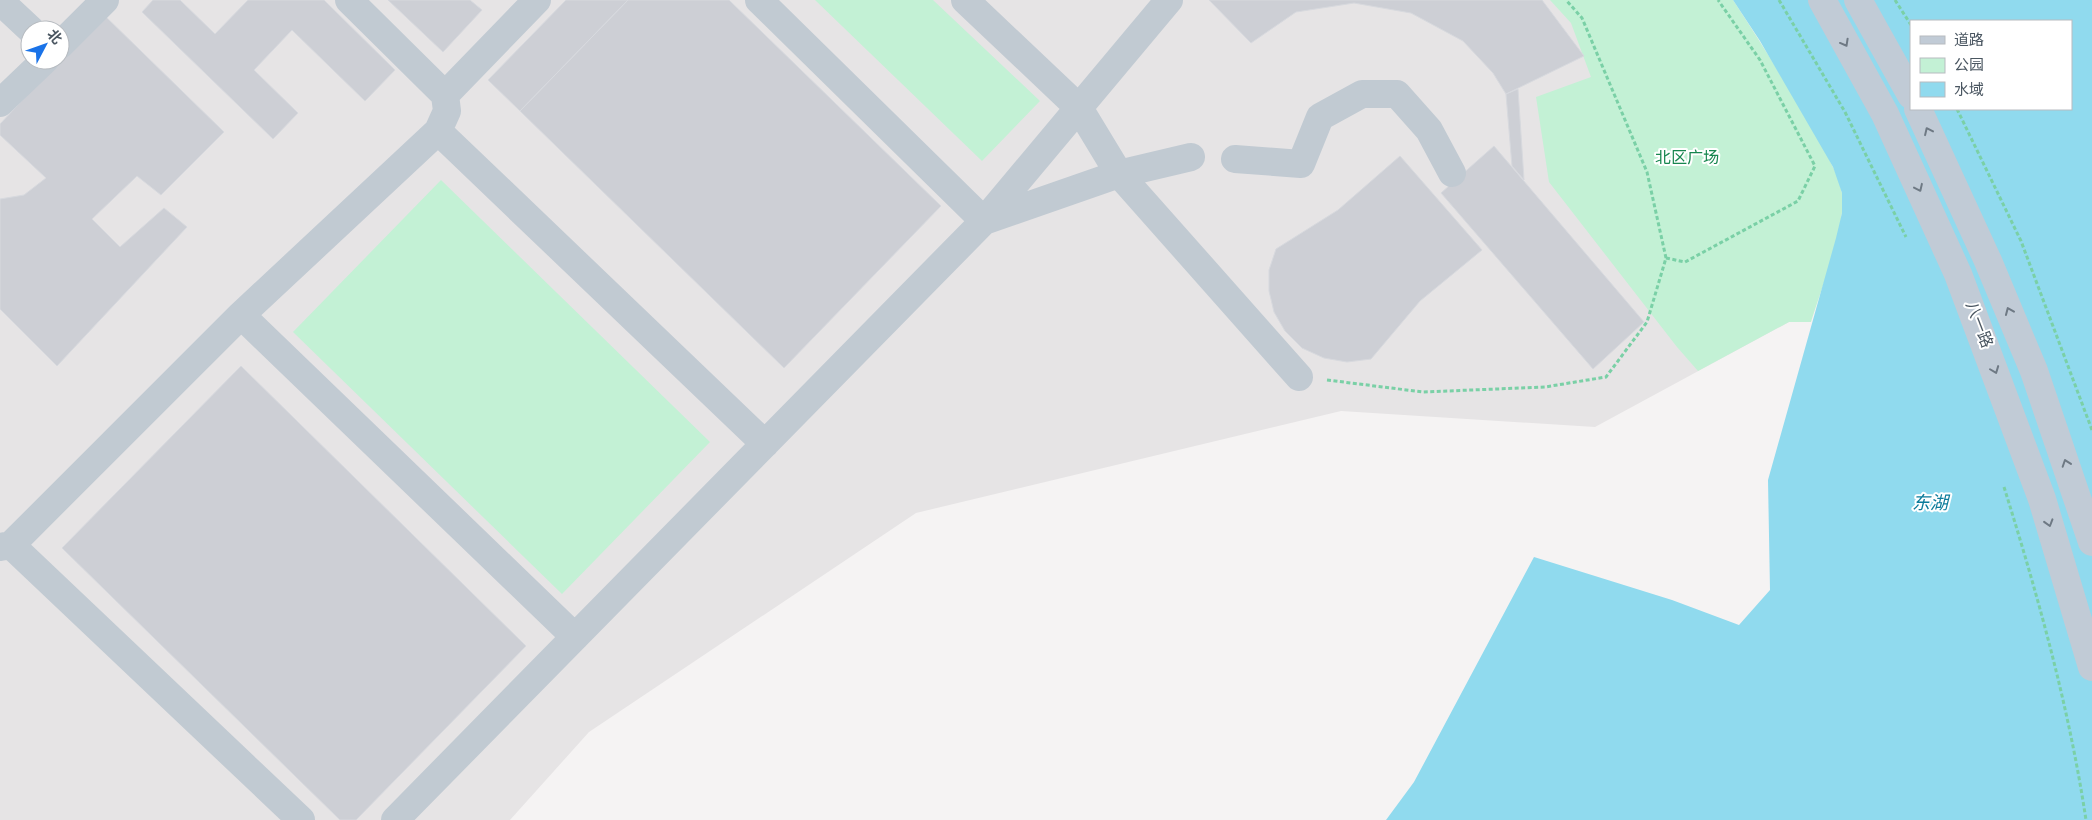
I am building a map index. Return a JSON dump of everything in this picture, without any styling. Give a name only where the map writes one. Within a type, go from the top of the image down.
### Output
[{"type":"main road","name":"八一路","points":[[1822,0],[1885,114],[1958,274],[2042,499],[2092,667]]},
{"type":"main road","points":[[1858,0],[1910,93]]},
{"type":"main road","name":"八一路","points":[[1918,110],[1988,261],[2034,371],[2092,542]]},
{"type":"street","points":[[70,35],[105,0]]},
{"type":"street","points":[[301,820],[6,546],[241,316],[438,131],[447,111],[445,95],[349,0]]},
{"type":"street","points":[[445,95],[537,0]]},
{"type":"street","points":[[759,0],[984,221]]},
{"type":"street","points":[[965,0],[1079,108],[1119,174],[1299,377]]},
{"type":"street","points":[[395,820],[984,221],[1168,0]]},
{"type":"street","points":[[0,1],[20,20]]},
{"type":"street","points":[[0,103],[35,70]]},
{"type":"street","points":[[1235,159],[1300,164],[1320,117],[1362,94],[1397,94],[1429,130],[1452,172]]},
{"type":"street","points":[[438,131],[765,444]]},
{"type":"street","points":[[984,221],[1119,174],[1191,157]]},
{"type":"street","points":[[241,316],[575,637]]},
{"type":"path","points":[[1299,377],[1423,392],[1545,387],[1606,376],[1647,322],[1666,258],[1647,172],[1582,18],[1566,0]]},
{"type":"path","points":[[1666,258],[1685,262],[1798,201],[1815,166],[1760,60],[1718,0]]},
{"type":"path","points":[[1779,0],[1845,112],[1908,242]]},
{"type":"path","points":[[1895,0],[1910,23]]},
{"type":"path","points":[[1957,110],[2021,241],[2092,430]]},
{"type":"path","points":[[2001,480],[2057,675],[2078,767],[2086,820]]},
{"type":"shaded area","points":[[0,0],[1733,0],[1811,322],[1789,322],[1595,427],[1341,411],[916,513],[589,732],[510,820],[0,820]]},
{"type":"green space","points":[[815,0],[933,0],[1040,101],[982,161]]},
{"type":"green space","name":"北区广场","points":[[1550,0],[1733,0],[1775,66],[1823,148],[1834,170],[1842,193],[1843,206],[1837,239],[1811,322],[1789,322],[1698,371],[1677,347],[1549,182],[1536,97],[1591,77],[1571,23]]},
{"type":"green space","points":[[441,180],[710,442],[562,594],[293,332]]},
{"type":"water","name":"东湖","points":[[1733,0],[2092,0],[2092,820],[1386,820],[1414,782],[1534,557],[1672,600],[1739,625],[1770,590],[1768,480],[1842,213],[1842,193],[1833,167],[1760,41]]},
{"type":"building","points":[[153,0],[180,0],[215,34],[248,0],[324,0],[395,70],[365,101],[292,30],[254,70],[298,113],[273,139],[142,12]]},
{"type":"building","points":[[388,0],[470,0],[482,10],[443,52]]},
{"type":"building","points":[[566,0],[628,0],[520,111],[488,80]]},
{"type":"building","points":[[628,0],[729,0],[941,206],[784,368],[520,111]]},
{"type":"building","points":[[1209,0],[1542,0],[1584,56],[1506,94],[1493,73],[1463,41],[1411,13],[1354,3],[1296,12],[1251,43]]},
{"type":"building","points":[[103,14],[224,132],[161,195],[137,176],[92,219],[120,247],[164,208],[187,227],[57,366],[0,309],[0,199],[24,195],[46,178],[0,135],[0,124],[51,70],[70,70],[70,49]]},
{"type":"building","points":[[1518,89],[1524,180],[1512,166],[1506,94]]},
{"type":"building","points":[[1494,146],[1644,322],[1593,369],[1441,193]]},
{"type":"building","points":[[1400,156],[1482,250],[1420,301],[1371,359],[1347,362],[1324,358],[1302,348],[1285,331],[1274,312],[1269,291],[1269,270],[1276,249],[1338,210]]},
{"type":"building","points":[[241,366],[526,646],[356,820],[340,820],[62,548]]}]
